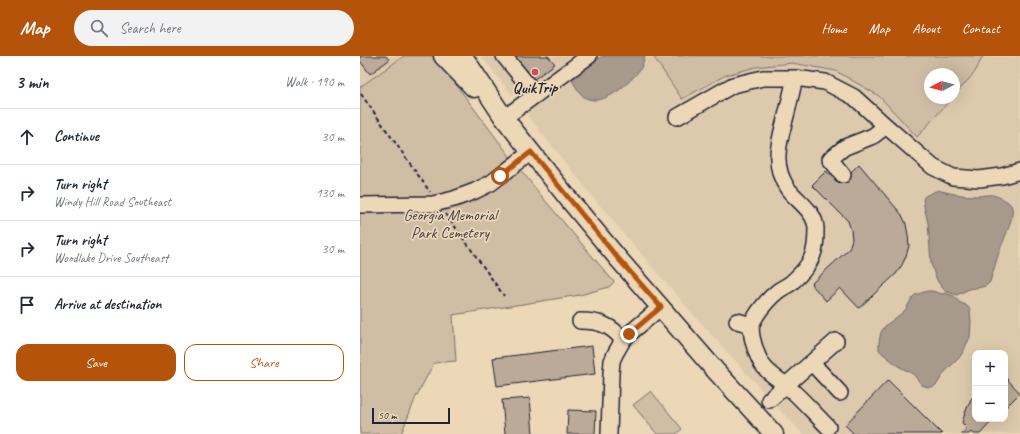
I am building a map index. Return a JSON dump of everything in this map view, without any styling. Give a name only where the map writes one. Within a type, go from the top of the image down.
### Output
[{"type":"main road","points":[[443,56],[504,118]]},
{"type":"main road","points":[[463,56],[504,118],[616,256],[714,369],[774,434]]},
{"type":"street","points":[[504,56],[536,95]]},
{"type":"street","points":[[504,118],[589,56]]},
{"type":"street","points":[[677,117],[733,85],[763,78],[795,78],[825,82],[854,97],[933,167],[953,177],[979,179],[1002,176],[1020,171]]},
{"type":"street","points":[[795,78],[779,141],[778,164],[782,179],[789,190],[811,214],[816,226],[816,248],[806,267],[791,283],[778,291],[759,312],[745,323],[763,365],[774,377],[787,385],[828,427]]},
{"type":"street","points":[[844,175],[830,159],[844,147],[873,136],[886,126]]},
{"type":"street","points":[[360,205],[434,204],[454,199],[491,183],[531,152]]},
{"type":"street","points":[[609,434],[612,361],[623,340],[661,307]]},
{"type":"street","points":[[580,321],[592,321],[605,325],[617,332],[623,340]]},
{"type":"street","points":[[769,400],[836,341]]},
{"type":"street","points":[[812,363],[840,393]]},
{"type":"shaded area","points":[[360,56],[404,56],[360,87]]},
{"type":"shaded area","points":[[481,56],[653,56],[682,99],[726,75],[756,67],[792,63],[836,71],[879,96],[917,137],[947,104],[960,104],[960,89],[975,72],[983,56],[1020,56],[1020,434],[803,434],[692,313],[596,201],[528,116],[529,111],[516,95],[512,95]]},
{"type":"shaded area","points":[[602,56],[645,56],[641,68],[624,86],[608,97],[600,100],[591,100],[582,95],[571,79]]},
{"type":"shaded area","points":[[938,190],[968,196],[993,195],[1009,203],[1012,208],[1010,224],[999,252],[990,282],[985,286],[969,289],[957,295],[945,291],[938,282],[931,263],[928,223],[923,199],[925,196]]},
{"type":"shaded area","points":[[927,291],[942,294],[945,293],[954,296],[959,302],[966,305],[970,309],[971,322],[970,337],[963,352],[933,387],[922,385],[913,374],[898,366],[879,350],[881,332],[885,326],[906,309],[915,295]]},
{"type":"green space","name":"Georgia Memorial Park Cemetery","points":[[404,56],[432,56],[442,66],[543,198],[614,282],[609,287],[580,295],[453,315],[456,361],[434,363],[416,397],[401,434],[360,434],[360,87]]},
{"type":"green space","points":[[653,56],[983,56],[975,72],[960,89],[960,68],[924,68],[924,104],[947,104],[917,137],[879,96],[836,71],[792,63],[756,67],[726,75],[682,99]]},
{"type":"green space","points":[[651,391],[682,429],[676,434],[657,434],[633,405]]},
{"type":"building","points":[[360,56],[386,56],[389,60],[370,74],[360,61]]},
{"type":"building","name":"QuikTrip","points":[[514,56],[548,56],[555,64],[533,80]]},
{"type":"building","points":[[859,164],[902,215],[906,224],[909,246],[902,265],[896,274],[859,308],[840,288],[826,301],[811,284],[849,249],[852,239],[848,221],[812,185],[826,171],[839,184]]},
{"type":"building","points":[[592,346],[595,374],[497,386],[493,358]]},
{"type":"building","points":[[888,380],[942,434],[854,434],[845,425]]},
{"type":"building","points":[[1008,380],[1020,393],[1008,405]]},
{"type":"building","points":[[530,398],[533,434],[505,434],[502,400]]},
{"type":"building","points":[[972,398],[972,422],[991,422],[980,434],[974,434],[971,432],[969,434],[961,434],[967,428],[962,423]]},
{"type":"building","points":[[568,410],[596,411],[595,434],[567,434]]},
{"type":"place","name":"QuikTrip","points":[[535,72]]},
{"type":"route","points":[[500,176],[531,152],[616,256],[661,307],[629,334]]}]
